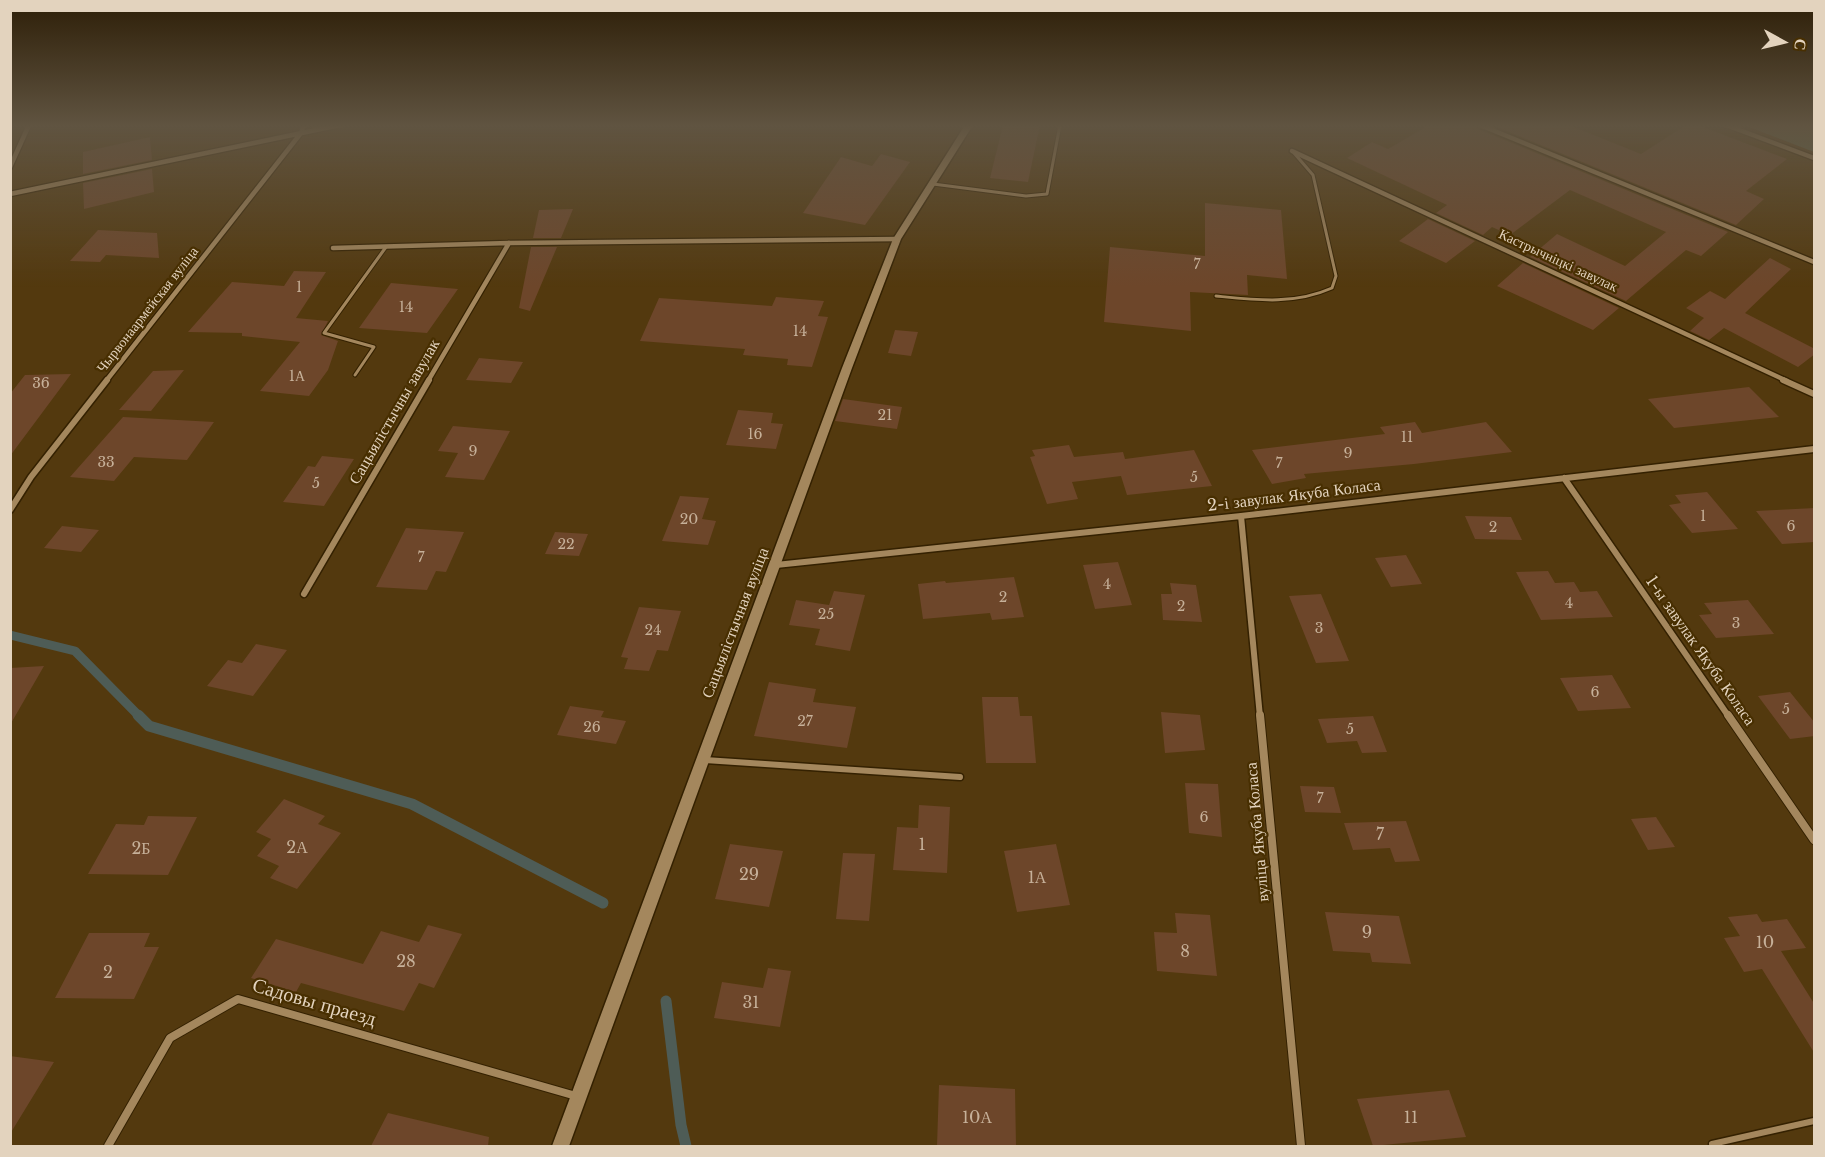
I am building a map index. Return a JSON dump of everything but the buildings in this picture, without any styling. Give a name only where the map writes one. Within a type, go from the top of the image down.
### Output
[{"type":"main road","name":"Сацыялістычная вуліца","points":[[560,1146],[897,239],[936,179]]},
{"type":"street","points":[[10,194],[82,179]]},
{"type":"street","name":"Чырвонаармейская вуліца","points":[[10,510],[31,477],[265,179]]},
{"type":"street","name":"Кастрычніцкі завулак","points":[[1352,179],[1815,394]]},
{"type":"street","points":[[1612,179],[1815,262]]},
{"type":"street","points":[[333,248],[509,243],[897,239]]},
{"type":"street","name":"Сацыялістычны завулак","points":[[304,594],[509,243]]},
{"type":"street","points":[[1811,450],[1815,457]]},
{"type":"street","name":"2-і завулак Якуба Коласа","points":[[776,565],[1241,516],[1811,450]]},
{"type":"street","name":"1-ы завулак Якуба Коласа","points":[[1564,478],[1815,840]]},
{"type":"street","name":"вуліца Якуба Коласа","points":[[1241,516],[1301,1146]]},
{"type":"street","name":"Садовы праезд","points":[[108,1146],[170,1038],[238,999],[577,1096]]},
{"type":"lane","points":[[933,184],[1026,196],[1047,194],[1050,179]]},
{"type":"lane","points":[[1216,296],[1286,302],[1321,295],[1332,288],[1336,276],[1314,179]]},
{"type":"lane","points":[[356,375],[374,347],[324,333],[386,247]]},
{"type":"lane","points":[[702,760],[960,777]]},
{"type":"lane","points":[[1712,1143],[1815,1121]]},
{"type":"waterway","points":[[10,635],[75,651],[140,717]]},
{"type":"waterway","points":[[140,717],[149,726],[412,804],[603,903]]},
{"type":"waterway","points":[[666,1001],[681,1125],[686,1146]]}]
